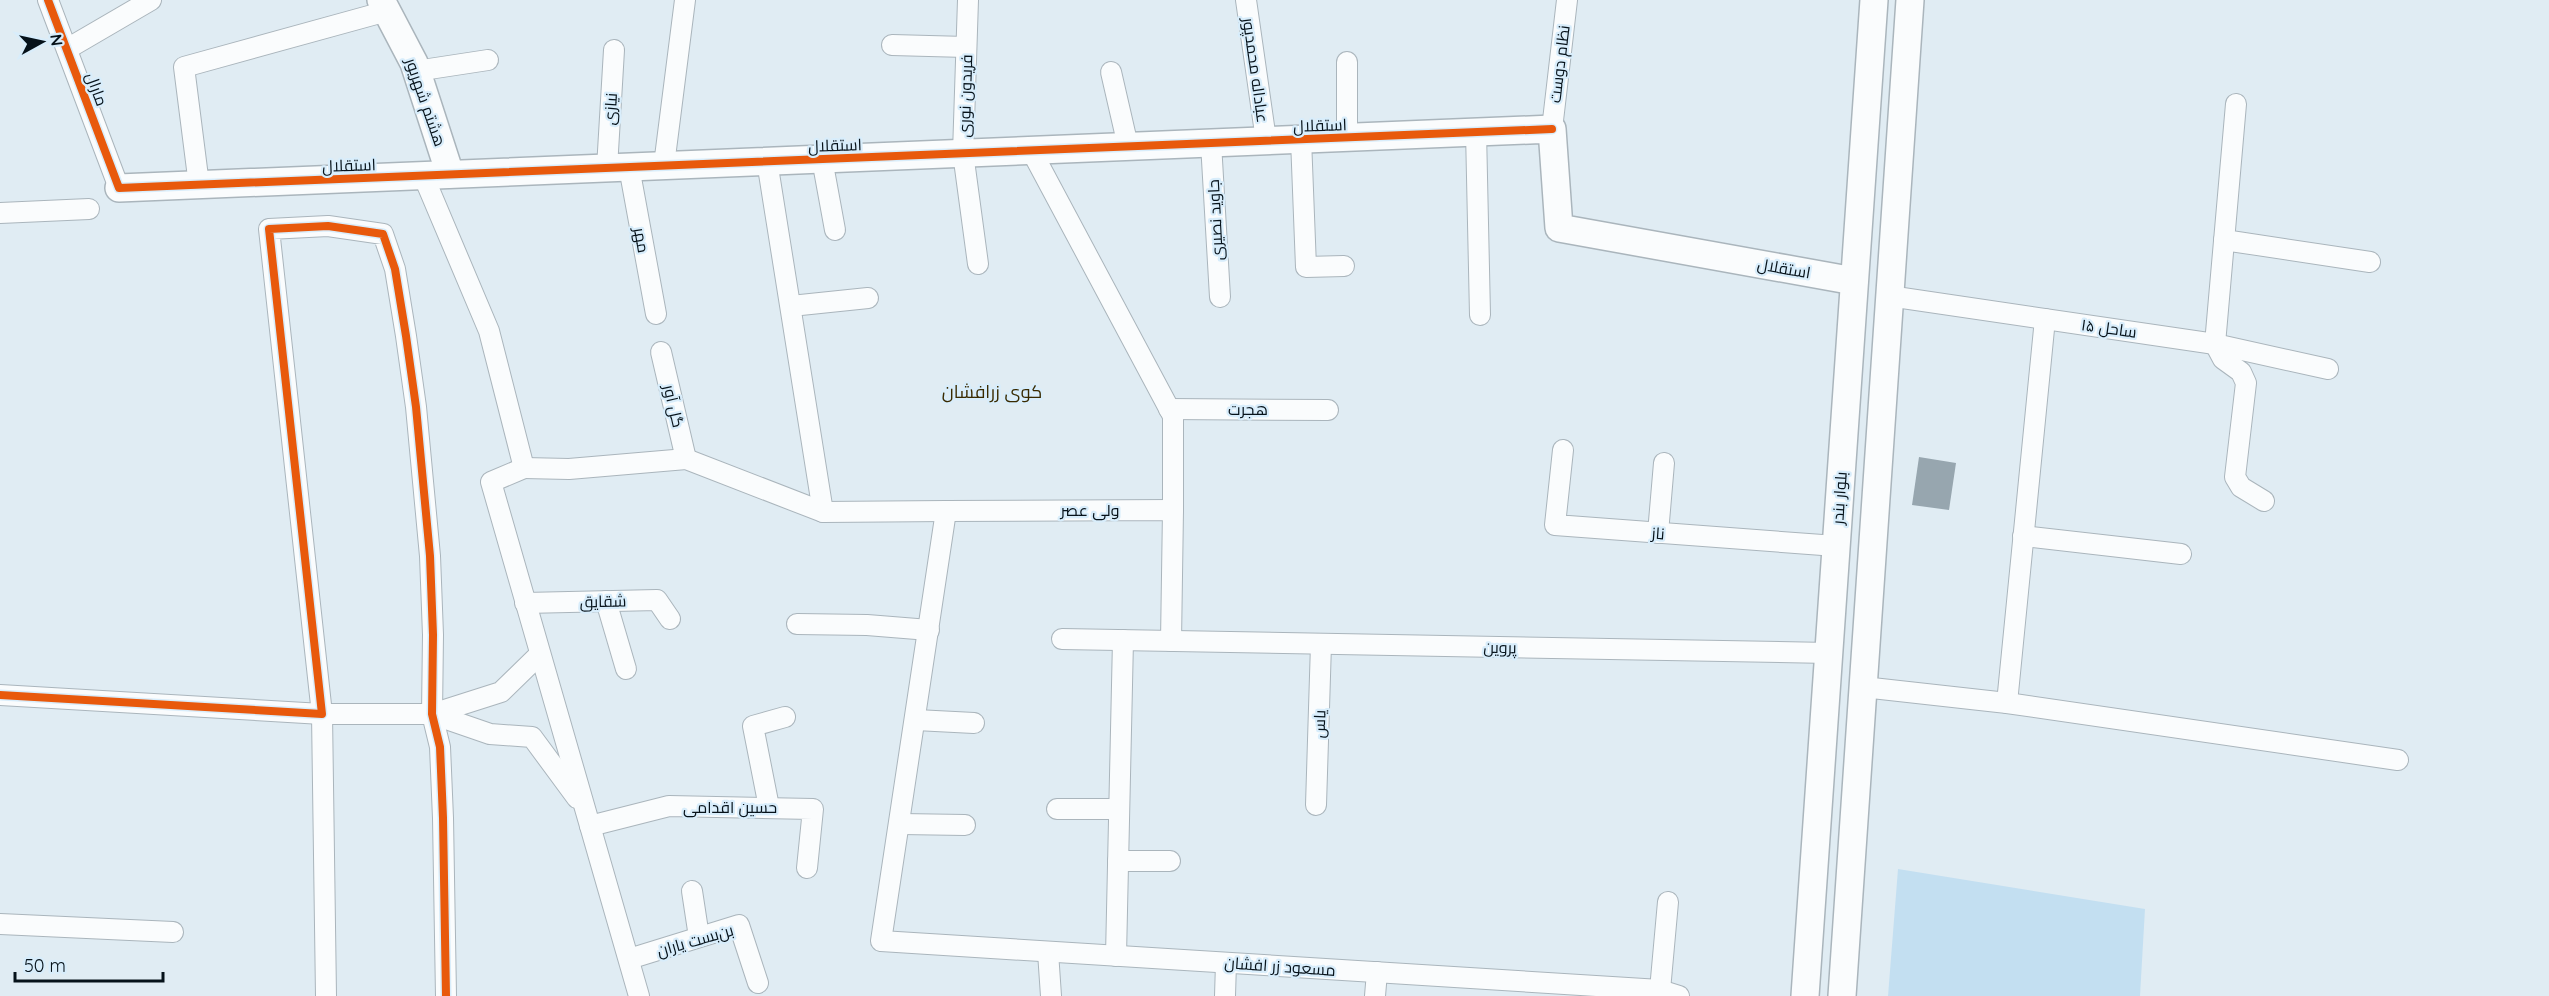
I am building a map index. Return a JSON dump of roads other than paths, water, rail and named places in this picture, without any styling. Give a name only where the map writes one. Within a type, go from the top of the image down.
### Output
[{"type":"street","name":"مارال","points":[[48,0],[119,188]]},
{"type":"street","points":[[68,49],[151,0]]},
{"type":"street","points":[[664,165],[685,0]]},
{"type":"street","name":"فریدون نوری","points":[[968,0],[963,153],[978,264]]},
{"type":"street","name":"عباداله محمدپور","points":[[1246,0],[1266,140]]},
{"type":"street","name":"نظام دوست","points":[[1551,129],[1568,0]]},
{"type":"street","name":"بلوار بندر","points":[[1805,996],[1874,0]]},
{"type":"street","points":[[1842,996],[1910,0]]},
{"type":"street","points":[[199,184],[184,67],[384,5]]},
{"type":"street","name":"هشتم شهریور","points":[[384,5],[416,70],[437,175]]},
{"type":"street","points":[[892,45],[966,46]]},
{"type":"street","name":"نیازی","points":[[614,50],[618,167]]},
{"type":"street","points":[[416,70],[488,60]]},
{"type":"street","points":[[1347,62],[1347,137]]},
{"type":"street","points":[[1111,72],[1128,146]]},
{"type":"street","points":[[2236,104],[2215,344],[2223,359],[2241,372],[2246,383],[2235,477],[2241,487],[2264,501]]},
{"type":"street","name":"استقلال","points":[[119,188],[1551,129],[1559,228],[1854,280]]},
{"type":"street","points":[[1476,131],[1480,315]]},
{"type":"street","points":[[1301,139],[1306,267],[1344,266]]},
{"type":"street","name":"جاوید نصیری","points":[[1211,143],[1220,297]]},
{"type":"street","points":[[1031,150],[1173,416],[1171,641],[1062,639]]},
{"type":"street","points":[[822,159],[835,230]]},
{"type":"street","points":[[639,996],[491,483],[524,468],[569,469],[686,459],[823,512],[767,161]]},
{"type":"street","name":"مهر","points":[[618,167],[656,314]]},
{"type":"street","points":[[437,175],[489,331],[524,468]]},
{"type":"street","points":[[0,213],[88,209]]},
{"type":"street","points":[[326,996],[322,714],[269,229],[327,226],[383,234],[395,269],[416,407],[430,556],[433,635],[432,714],[440,747],[446,996]]},
{"type":"street","points":[[2224,240],[2370,262]]},
{"type":"street","name":"ساحل ۱۵","points":[[1889,296],[2215,344],[2328,369]]},
{"type":"street","points":[[791,306],[868,298]]},
{"type":"street","points":[[2007,703],[2045,319]]},
{"type":"street","name":"گل آور","points":[[661,352],[686,459]]},
{"type":"street","name":"هجرت","points":[[1169,409],[1328,410]]},
{"type":"street","name":"ناز","points":[[1563,450],[1555,525],[1836,546]]},
{"type":"street","points":[[1658,533],[1664,463]]},
{"type":"street","name":"ولی عصر","points":[[823,512],[1173,510]]},
{"type":"street","points":[[946,511],[901,824],[965,825]]},
{"type":"street","points":[[2023,536],[2181,554]]},
{"type":"street","name":"شقایق","points":[[525,603],[657,600],[670,619]]},
{"type":"street","points":[[606,601],[626,669]]},
{"type":"street","points":[[797,624],[867,625],[929,630]]},
{"type":"street","points":[[1116,956],[1123,640]]},
{"type":"street","name":"پروین","points":[[1171,641],[1829,653]]},
{"type":"street","name":"یاس","points":[[1316,805],[1321,644]]},
{"type":"street","points":[[0,695],[322,714],[432,714],[501,692],[540,654]]},
{"type":"street","points":[[1863,687],[2007,703],[2398,760]]},
{"type":"street","points":[[432,714],[490,734],[532,737],[587,817]]},
{"type":"street","points":[[769,807],[753,726],[785,717]]},
{"type":"street","points":[[916,720],[974,723]]},
{"type":"street","name":"حسین اقدامی","points":[[587,817],[669,806],[813,809],[807,868]]},
{"type":"street","points":[[1057,809],[1119,809]]},
{"type":"street","name":"مسعود زر افشان","points":[[901,824],[881,941],[1377,972],[1471,987],[1669,993]]},
{"type":"street","points":[[1118,861],[1170,861]]},
{"type":"street","points":[[692,891],[699,937]]},
{"type":"street","points":[[1668,902],[1669,993]]},
{"type":"street","points":[[0,924],[173,932]]},
{"type":"street","name":"بن‌بست یاران","points":[[629,959],[740,925],[758,983]]},
{"type":"street","points":[[1048,952],[1051,996]]},
{"type":"street","points":[[1225,996],[1227,963]]},
{"type":"street","points":[[1375,996],[1377,972]]},
{"type":"district","name":"کوی زرافشان","points":[[992,392]]}]
